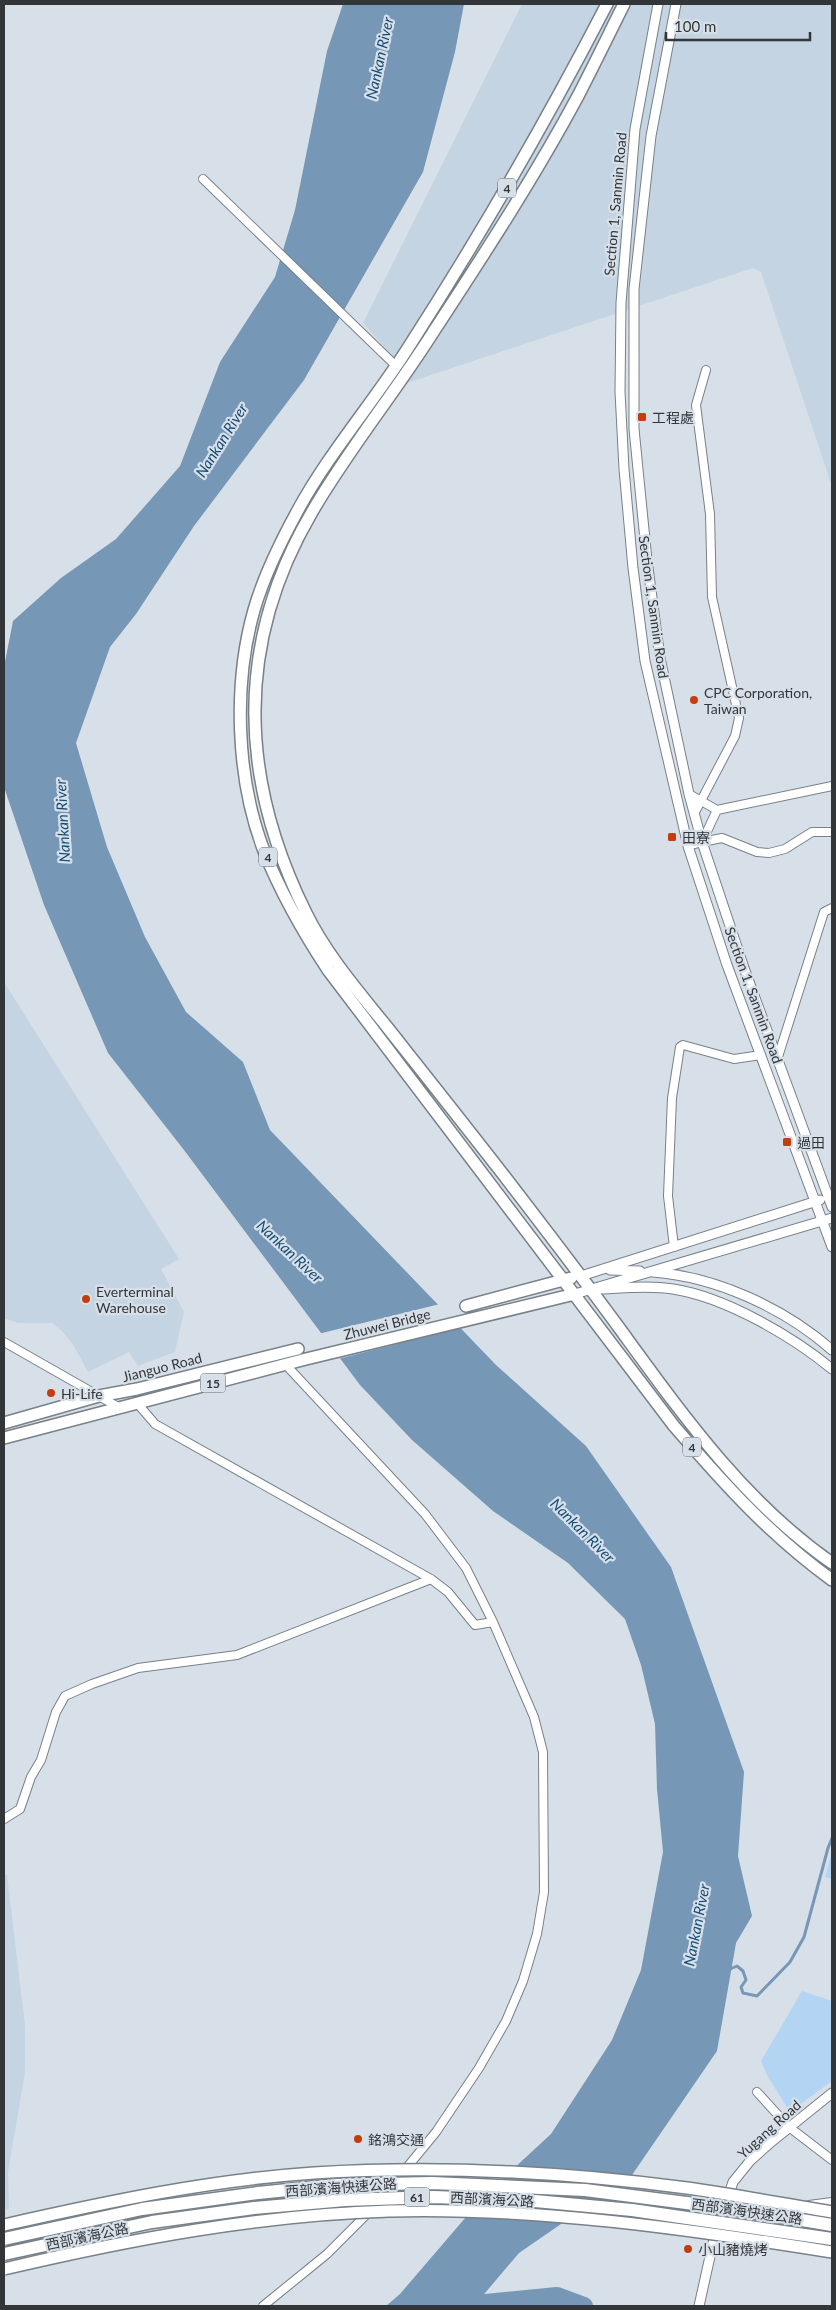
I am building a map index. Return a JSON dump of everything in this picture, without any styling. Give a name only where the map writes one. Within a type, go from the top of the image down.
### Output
[{"type":"highway","name":"西部濱海快速公路","points":[[4,2239],[142,2209],[258,2193],[337,2185],[423,2184],[585,2190],[741,2210],[832,2225]]},
{"type":"highway","name":"西部濱海快速公路","points":[[4,2254],[152,2222],[254,2208],[345,2200],[434,2196],[535,2201],[632,2210],[832,2239]]},
{"type":"main road","name":"4","points":[[606,4],[560,96],[503,194],[396,366],[299,508],[271,566],[257,600],[241,678],[243,762],[253,811],[264,851],[297,922],[328,970],[674,1426],[722,1482],[784,1544],[832,1580]]},
{"type":"main road","name":"4","points":[[624,4],[578,95],[522,193],[408,372],[311,514],[283,570],[267,613],[255,682],[255,735],[262,797],[279,849],[308,917],[351,981],[581,1276],[719,1460],[788,1529],[832,1563]]},
{"type":"main road","points":[[466,1306],[581,1276]]},
{"type":"main road","name":"Zhuwei Bridge","points":[[306,1359],[575,1294]]},
{"type":"main road","name":"Jianguo Road","points":[[4,1423],[99,1396],[137,1389],[298,1349]]},
{"type":"main road","name":"Jianguo Road","points":[[4,1438],[306,1359]]},
{"type":"main road","name":"西部濱海公路","points":[[4,2225],[100,2204],[209,2184],[312,2173],[362,2171],[490,2171],[604,2179],[687,2188],[832,2212]]},
{"type":"main road","name":"西部濱海公路","points":[[4,2269],[77,2252],[212,2227],[304,2216],[390,2211],[491,2213],[586,2220],[681,2230],[832,2253]]},
{"type":"street","name":"Section 1, Sanmin Road","points":[[658,4],[635,129],[622,294],[620,392],[633,568],[645,661],[688,846],[727,965],[832,1247]]},
{"type":"street","name":"Section 1, Sanmin Road","points":[[676,4],[651,136],[634,288],[634,429],[647,560],[660,658],[689,794],[702,842],[777,1060],[832,1207]]},
{"type":"street","points":[[202,179],[396,366]]},
{"type":"street","points":[[694,814],[735,736],[739,718],[712,597],[710,514],[696,405],[706,370]]},
{"type":"street","points":[[689,794],[717,810],[832,786]]},
{"type":"street","points":[[702,842],[717,810]]},
{"type":"street","points":[[688,846],[722,838],[757,852],[769,853],[785,849],[812,832],[832,832]]},
{"type":"street","points":[[777,1060],[824,912],[832,908]]},
{"type":"street","points":[[674,1247],[668,1196],[672,1098],[680,1047],[683,1045],[734,1059],[760,1055]]},
{"type":"street","points":[[581,1276],[830,1198]]},
{"type":"street","points":[[575,1294],[832,1218]]},
{"type":"street","points":[[605,1270],[672,1274],[741,1295],[781,1313],[802,1326],[832,1350]]},
{"type":"street","points":[[591,1290],[644,1287],[673,1289],[693,1294],[739,1312],[778,1332],[832,1369]]},
{"type":"street","points":[[4,1342],[120,1408]]},
{"type":"street","points":[[263,2306],[327,2254],[377,2205],[436,2132],[479,2068],[506,2021],[523,1981],[537,1934],[544,1892],[543,1752],[534,1717],[493,1622],[466,1568],[425,1514],[285,1364]]},
{"type":"street","points":[[137,1403],[155,1424],[431,1579],[448,1592],[475,1625],[493,1622]]},
{"type":"street","points":[[4,1819],[20,1809],[30,1777],[41,1760],[56,1712],[65,1696],[92,1684],[138,1668],[237,1655],[431,1579]]},
{"type":"street","points":[[757,2092],[789,2127],[832,2160]]},
{"type":"street","name":"Yugang Road","points":[[699,2306],[719,2226],[733,2182],[750,2161],[832,2093]]},
{"type":"street","points":[[726,2201],[783,2209],[832,2202]]},
{"type":"street","points":[[719,2226],[781,2234],[832,2253]]},
{"type":"shaded area","points":[[522,4],[832,4],[832,487],[761,272],[753,268],[404,384],[391,355],[363,323]]},
{"type":"shaded area","points":[[4,982],[179,1259],[161,1269],[184,1312],[175,1352],[138,1366],[129,1352],[88,1372],[74,1346],[62,1331],[52,1323],[18,1323],[4,1318]]},
{"type":"shaded area","points":[[832,1852],[832,1879],[825,1877]]},
{"type":"shaded area","points":[[4,1875],[7,1875],[25,2025],[25,2072],[8,2172],[9,2209],[4,2210]]},
{"type":"shaded area","points":[[802,1991],[832,2001],[832,2081],[790,2112],[768,2077],[761,2061]]},
{"type":"water","name":"Nankan River","points":[[343,4],[464,4],[455,52],[423,172],[304,380],[194,526],[136,614],[110,647],[76,743],[107,847],[145,937],[186,1012],[243,1062],[270,1130],[496,1365],[586,1446],[671,1567],[744,1772],[738,1856],[752,1916],[736,1943],[717,2051],[632,2175],[519,2253],[474,2306],[386,2306],[400,2294],[484,2196],[551,2134],[612,2040],[641,1970],[663,1852],[657,1789],[655,1724],[641,1665],[625,1619],[568,1563],[493,1511],[412,1440],[360,1385],[184,1150],[108,1053],[44,905],[5,790],[4,775],[4,667],[13,621],[61,578],[116,539],[180,466],[220,362],[275,277],[295,210],[327,51]]},
{"type":"pier","points":[[440,1304],[463,1327],[338,1359],[318,1334]]},
{"type":"waterway","points":[[728,1970],[737,1966],[743,1971],[746,1980],[741,1987],[743,1993],[757,1996],[790,1962],[804,1937],[832,1838]]},
{"type":"waterway","points":[[456,2306],[557,2296],[584,2306]]},
{"type":"place","name":"工程處","points":[[642,417]]},
{"type":"place","name":"CPC Corporation, Taiwan","points":[[694,700]]},
{"type":"place","name":"田寮","points":[[672,837]]},
{"type":"place","name":"過田","points":[[787,1142]]},
{"type":"place","name":"Everterminal Warehouse","points":[[86,1299]]},
{"type":"place","name":"Hi-Life","points":[[51,1393]]},
{"type":"place","name":"銘鴻交通","points":[[358,2139]]},
{"type":"place","name":"小山豬燒烤","points":[[688,2249]]}]
